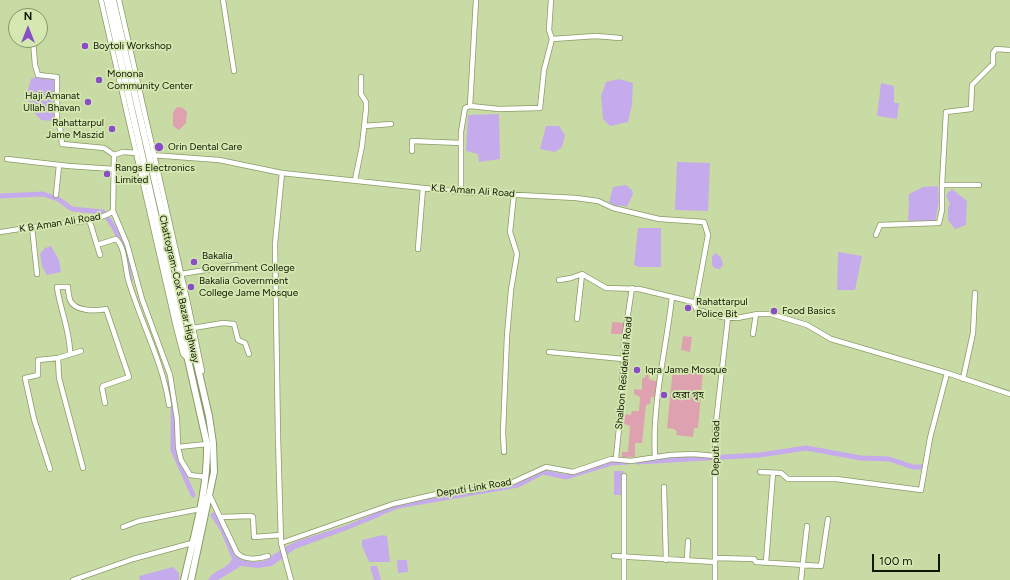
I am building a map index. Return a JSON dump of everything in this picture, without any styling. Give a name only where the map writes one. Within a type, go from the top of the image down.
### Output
[{"type":"highway","name":"Chattogram-Cox's Bazar Highway","points":[[107,0],[188,359],[203,402],[207,444],[206,477],[184,580]]},
{"type":"highway","name":"Chattogram-Cox's Bazar Highway","points":[[113,0],[213,443],[214,472],[191,580]]},
{"type":"street","points":[[102,0],[183,354],[188,359]]},
{"type":"street","points":[[119,0],[207,394],[203,402]]},
{"type":"street","points":[[223,0],[234,71]]},
{"type":"street","points":[[470,106],[476,0]]},
{"type":"street","points":[[461,192],[461,142],[464,108],[470,106],[499,109],[540,108],[544,70],[552,39],[549,30],[551,0]]},
{"type":"street","points":[[552,39],[596,36],[620,38]]},
{"type":"street","points":[[34,48],[35,65],[38,75],[57,77],[57,123],[60,128],[62,144],[104,148],[114,155],[123,152],[138,153]]},
{"type":"street","points":[[876,235],[880,225],[939,223],[942,210],[946,112],[970,110],[972,85],[993,64],[993,53],[996,49],[1010,50]]},
{"type":"street","points":[[354,180],[364,126],[366,102],[361,94],[361,77]]},
{"type":"street","points":[[364,126],[391,124]]},
{"type":"street","points":[[412,151],[412,141],[461,142]]},
{"type":"street","name":"K B Aman Ali Road","points":[[0,232],[89,219],[104,216],[111,212],[114,155]]},
{"type":"street","name":"K.B. Aman Ali Road","points":[[153,156],[219,160],[282,173],[461,192],[576,198],[598,201],[613,208],[659,219],[704,222],[708,234],[695,306]]},
{"type":"street","points":[[7,159],[113,169]]},
{"type":"street","points":[[56,195],[59,165]]},
{"type":"street","points":[[282,173],[275,244],[281,535],[282,546],[291,580]]},
{"type":"street","points":[[942,185],[979,185]]},
{"type":"street","points":[[418,249],[423,188]]},
{"type":"street","points":[[504,452],[503,432],[507,336],[511,290],[517,254],[510,232],[514,194]]},
{"type":"street","points":[[111,212],[127,244],[142,299],[170,375],[178,419],[178,447],[181,460],[190,475],[206,477]]},
{"type":"street","points":[[89,219],[100,255]]},
{"type":"street","points":[[32,227],[37,274]]},
{"type":"street","points":[[97,245],[116,239],[121,246],[131,289],[151,342],[167,393],[169,405]]},
{"type":"street","points":[[181,274],[236,265]]},
{"type":"street","points":[[559,280],[582,274]]},
{"type":"street","points":[[582,274],[606,288],[632,288],[694,302],[697,310],[704,312],[728,317],[746,317],[756,314],[771,314],[807,325],[831,339],[946,373],[1010,394]]},
{"type":"street","points":[[577,319],[582,274]]},
{"type":"street","points":[[70,353],[70,342],[61,312],[57,287],[68,287],[70,301],[75,306],[94,311],[106,309],[129,378],[103,386],[102,388],[105,403]]},
{"type":"street","name":"Shalbon Residential Road","points":[[616,458],[621,408],[623,359],[632,288]]},
{"type":"street","points":[[963,379],[973,334],[975,293]]},
{"type":"street","points":[[655,457],[654,431],[659,381],[672,297]]},
{"type":"street","points":[[752,334],[756,314]]},
{"type":"street","name":"Deputi Road","points":[[715,580],[715,431],[728,317]]},
{"type":"street","points":[[193,328],[223,323],[234,324],[238,340],[245,343],[249,354]]},
{"type":"street","points":[[50,469],[34,419],[25,378],[38,375],[38,360],[58,358],[70,355],[70,353],[82,351]]},
{"type":"street","points":[[549,352],[623,359]]},
{"type":"street","points":[[58,358],[61,385],[83,468]]},
{"type":"street","points":[[760,472],[781,474],[788,479],[836,479],[921,490],[930,438],[946,373]]},
{"type":"street","points":[[178,447],[207,444]]},
{"type":"street","name":"Deputi Link Road","points":[[282,546],[394,504],[450,491],[469,491],[512,483],[546,467],[573,472],[611,460],[631,460],[693,454],[715,456]]},
{"type":"street","points":[[766,562],[773,473]]},
{"type":"street","points":[[624,476],[624,580]]},
{"type":"street","points":[[664,487],[666,560]]},
{"type":"street","points":[[210,496],[240,556],[257,559],[268,556]]},
{"type":"street","points":[[123,527],[139,521],[200,508]]},
{"type":"street","points":[[221,517],[253,517],[254,537],[281,535]]},
{"type":"street","points":[[614,556],[624,558],[666,560],[754,559],[756,562],[821,566],[828,519]]},
{"type":"street","points":[[801,580],[807,526]]},
{"type":"street","points":[[687,560],[688,541]]},
{"type":"street","points":[[73,580],[133,559],[192,543]]},
{"type":"shaded area","points":[[37,76],[55,78],[54,121],[41,120],[29,107],[29,94],[27,93],[31,79]]},
{"type":"shaded area","points":[[619,79],[633,83],[632,105],[628,122],[610,126],[603,119],[601,96],[606,82]]},
{"type":"shaded area","points":[[881,83],[894,86],[894,103],[899,103],[897,119],[877,116]]},
{"type":"shaded area","points":[[177,107],[183,108],[187,112],[186,123],[179,130],[173,126],[173,112]]},
{"type":"shaded area","points":[[499,114],[500,159],[479,162],[478,154],[466,151],[468,115]]},
{"type":"shaded area","points":[[546,126],[559,126],[565,135],[562,147],[555,152],[540,149]]},
{"type":"shaded area","points":[[677,162],[710,163],[708,211],[675,210]]},
{"type":"shaded area","points":[[626,185],[632,190],[633,194],[627,207],[619,205],[619,208],[609,202],[613,187]]},
{"type":"shaded area","points":[[938,186],[939,201],[935,222],[908,223],[909,194],[923,187]]},
{"type":"shaded area","points":[[952,189],[967,201],[966,225],[955,229],[948,220],[948,207],[950,204],[946,195]]},
{"type":"shaded area","points":[[638,228],[661,228],[661,267],[639,267],[634,265]]},
{"type":"shaded area","points":[[51,246],[59,260],[61,272],[47,275],[42,266],[40,254],[45,248]]},
{"type":"shaded area","points":[[838,252],[862,256],[855,290],[837,290]]},
{"type":"shaded area","points":[[715,253],[721,257],[723,265],[720,269],[714,268],[712,265],[712,257]]},
{"type":"shaded area","points":[[612,322],[624,323],[623,334],[611,334]]},
{"type":"shaded area","points":[[683,336],[692,337],[690,352],[681,350]]},
{"type":"shaded area","points":[[673,368],[703,371],[698,428],[694,428],[693,437],[676,435],[677,432],[674,429],[667,428]]},
{"type":"shaded area","points":[[646,370],[648,371],[649,379],[658,382],[656,397],[651,397],[650,404],[646,405],[642,443],[635,443],[635,457],[622,457],[622,452],[628,452],[630,426],[622,423],[623,414],[631,415],[632,411],[639,411],[640,397],[634,394],[634,389],[642,390],[642,378],[645,378]]},
{"type":"shaded area","points":[[614,471],[623,471],[622,495],[614,495]]},
{"type":"shaded area","points":[[378,512],[381,516],[295,549],[272,566],[257,568],[241,566],[218,580],[208,580],[213,574],[227,565],[232,559],[218,522],[224,527],[241,560],[253,562],[264,561],[297,541],[347,525]]},
{"type":"shaded area","points":[[383,535],[387,536],[390,562],[369,562],[362,546],[362,540]]},
{"type":"shaded area","points":[[397,560],[407,560],[408,572],[398,573]]},
{"type":"shaded area","points":[[377,566],[381,580],[374,580],[370,567]]},
{"type":"shaded area","points":[[173,567],[179,573],[179,580],[140,580],[139,576]]},
{"type":"waterway","points":[[0,196],[43,194],[58,199],[72,209],[103,212],[118,235],[130,280]]},
{"type":"waterway","points":[[166,383],[173,403],[173,450],[193,495]]},
{"type":"waterway","points":[[637,462],[760,455],[806,448],[861,458],[889,459],[913,467],[922,467]]},
{"type":"waterway","points":[[375,515],[398,506],[518,485],[543,472],[566,477],[611,463],[629,462]]},
{"type":"waterway","points":[[213,515],[221,527]]},
{"type":"place","name":"Boytoli Workshop","points":[[85,46]]},
{"type":"place","name":"Monona Community Center","points":[[99,80]]},
{"type":"place","name":"Haji Amanat Ullah Bhavan","points":[[88,102]]},
{"type":"place","name":"Rahattarpul Jame Maszid","points":[[112,129]]},
{"type":"place","name":"Orin Dental Care","points":[[159,147]]},
{"type":"place","name":"Rangs Electronics Limited","points":[[107,174]]},
{"type":"place","name":"Bakalia Government College","points":[[194,262]]},
{"type":"place","name":"Bakalia Government College Jame Mosque","points":[[191,287]]},
{"type":"place","name":"Rahattarpul Police Bit","points":[[688,308]]},
{"type":"place","name":"Food Basics","points":[[774,311]]},
{"type":"place","name":"Iqra Jame Mosque","points":[[637,370]]},
{"type":"place","name":"হেরা গৃহ","points":[[664,395]]}]
